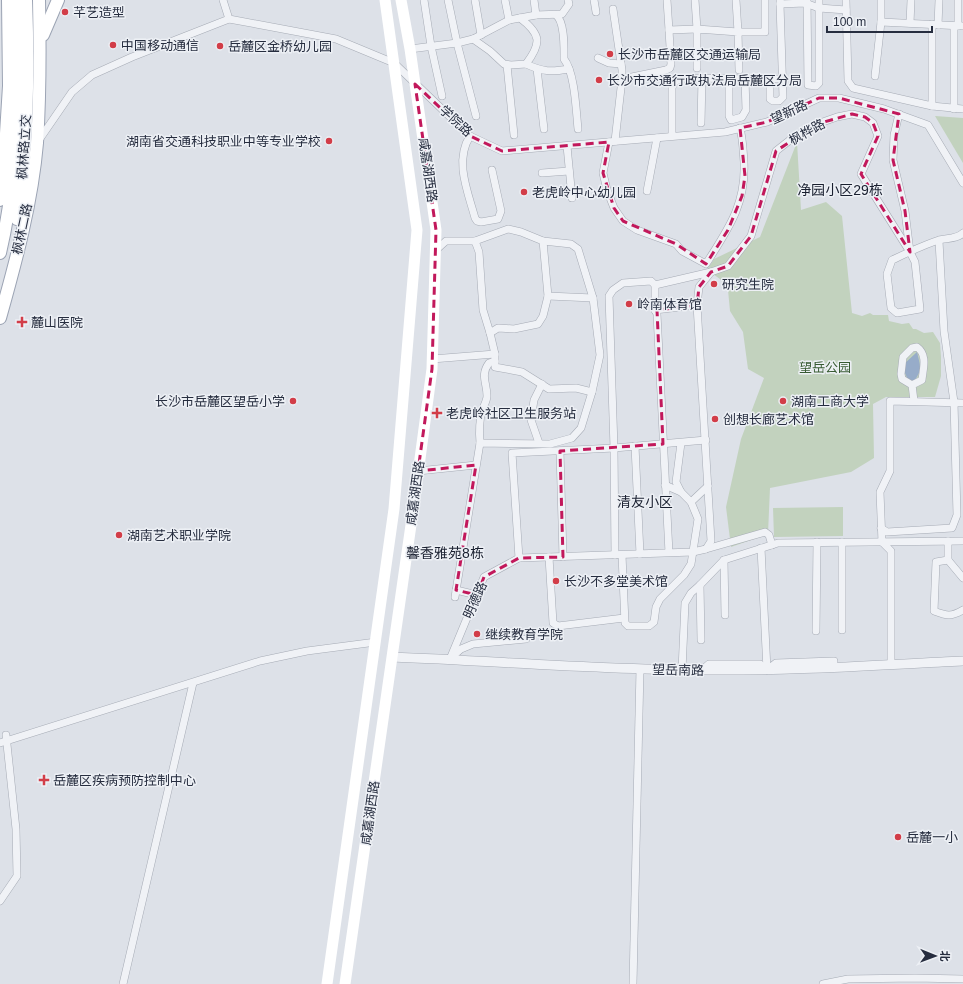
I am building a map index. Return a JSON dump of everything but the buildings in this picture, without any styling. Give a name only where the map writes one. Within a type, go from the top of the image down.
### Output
[{"type":"main road","points":[[0,200],[9,93],[10,42],[8,0]]},
{"type":"main road","name":"枫林路立交","points":[[0,253],[9,208],[15,152],[19,75],[17,0]]},
{"type":"main road","name":"枫林路立交","points":[[0,292],[18,210],[24,163],[28,81],[26,0]]},
{"type":"main road","name":"枫林二路","points":[[0,318],[13,273],[30,194],[37,143],[40,42],[39,0]]},
{"type":"main road","points":[[40,42],[58,0]]},
{"type":"main road","name":"咸嘉湖西路","points":[[328,984],[394,509],[417,230],[385,0]]},
{"type":"main road","name":"咸嘉湖西路","points":[[345,984],[418,471],[432,359],[436,230],[410,49],[401,0]]},
{"type":"main road","points":[[0,20],[10,42]]},
{"type":"street","points":[[223,0],[229,19]]},
{"type":"street","points":[[424,0],[431,46],[442,96]]},
{"type":"street","points":[[448,0],[457,43],[476,116]]},
{"type":"street","points":[[475,0],[482,36]]},
{"type":"street","points":[[505,0],[509,20]]},
{"type":"street","points":[[534,0],[536,15]]},
{"type":"street","points":[[410,49],[457,43],[473,39],[482,36],[509,20],[536,15],[562,14],[567,9],[569,4],[568,0]]},
{"type":"street","points":[[594,0],[596,12]]},
{"type":"street","points":[[622,79],[670,68],[670,30],[667,0]]},
{"type":"street","points":[[695,0],[697,68]]},
{"type":"street","points":[[736,0],[739,70]]},
{"type":"street","points":[[670,30],[697,29],[765,32],[765,0]]},
{"type":"street","points":[[807,2],[808,85],[811,87],[816,86],[819,83],[819,0]]},
{"type":"street","points":[[846,0],[848,81],[853,88],[932,106],[963,109]]},
{"type":"street","points":[[875,76],[881,22],[881,0]]},
{"type":"street","points":[[910,0],[910,23]]},
{"type":"street","points":[[932,106],[935,24],[939,0]]},
{"type":"street","points":[[954,109],[958,0]]},
{"type":"street","points":[[770,79],[770,98],[773,101],[779,101],[783,97],[780,2],[807,2],[819,8],[846,10]]},
{"type":"street","points":[[613,9],[622,79],[612,142],[603,173],[606,190],[614,208],[623,221],[637,230],[676,244],[682,251],[706,264],[728,230],[736,214],[742,196],[745,176],[743,141],[740,128]]},
{"type":"street","points":[[556,14],[562,24],[564,59],[571,74],[578,129]]},
{"type":"street","points":[[520,18],[530,25],[535,32],[538,41],[534,53],[526,64]]},
{"type":"street","points":[[37,143],[72,92],[92,75],[132,57],[229,19],[336,39],[394,63]]},
{"type":"street","points":[[881,22],[958,26]]},
{"type":"street","points":[[473,39],[507,65],[526,64],[549,72],[569,69]]},
{"type":"street","points":[[598,58],[609,63],[621,64]]},
{"type":"street","name":"学院路","points":[[394,63],[470,136],[502,151],[580,145]]},
{"type":"street","points":[[507,65],[514,135]]},
{"type":"street","points":[[537,69],[544,128]]},
{"type":"street","points":[[672,136],[672,88],[674,82],[682,78],[783,79]]},
{"type":"street","points":[[701,123],[702,78]]},
{"type":"street","points":[[729,79],[729,116],[731,120],[742,118],[746,110],[745,79]]},
{"type":"street","name":"望新路","points":[[580,145],[725,132],[767,122],[819,98],[839,98],[884,109],[928,126],[963,183]]},
{"type":"street","name":"枫桦路","points":[[711,272],[728,266],[752,236],[776,151],[790,140],[817,124],[837,117],[852,114],[865,117],[873,123],[878,136],[861,174],[910,252]]},
{"type":"street","points":[[899,114],[894,135],[893,160],[905,210],[910,252],[915,262],[920,309],[897,313],[891,308],[887,274],[892,260],[910,252],[939,240],[960,236],[963,233]]},
{"type":"street","points":[[470,136],[465,144],[462,154],[462,166],[477,221],[481,222],[498,219],[500,216],[501,211],[492,170]]},
{"type":"street","points":[[647,191],[657,138]]},
{"type":"street","points":[[567,146],[572,198]]},
{"type":"street","points":[[542,174],[569,171]]},
{"type":"street","points":[[436,250],[446,241],[474,241],[508,229],[521,232],[543,241],[571,244],[578,249],[593,298],[600,355],[592,392],[581,428],[572,438],[550,444],[480,443]]},
{"type":"street","points":[[881,528],[887,532],[952,528],[957,515],[958,461],[954,402],[944,331],[939,240]]},
{"type":"street","points":[[474,241],[479,252],[483,310],[490,333],[495,358],[495,367],[522,372],[549,389],[576,388],[592,392]]},
{"type":"street","points":[[490,333],[498,328],[514,329],[538,324],[543,316],[548,296],[543,241]]},
{"type":"street","points":[[655,285],[711,272]]},
{"type":"street","points":[[706,549],[711,541],[698,305],[699,287],[711,272]]},
{"type":"street","points":[[669,553],[657,314],[655,310],[655,285],[648,280],[623,283],[613,290],[609,296],[619,555],[624,618],[625,623],[628,626],[649,626],[654,622],[656,607],[660,599],[684,575],[691,564],[698,519],[691,502],[681,492],[676,482],[681,443]]},
{"type":"street","points":[[548,296],[593,298]]},
{"type":"street","points":[[655,310],[698,305]]},
{"type":"street","points":[[917,347],[921,350],[925,359],[922,380],[912,385],[902,379],[901,374],[903,357],[912,348],[917,347]]},
{"type":"street","points":[[432,359],[495,358]]},
{"type":"street","points":[[477,595],[455,594],[480,443],[480,419],[483,405],[487,398],[484,375],[485,368],[495,358]]},
{"type":"street","points":[[539,443],[531,420],[534,400],[542,384]]},
{"type":"street","points":[[912,385],[914,401]]},
{"type":"street","points":[[891,664],[891,551],[882,542],[880,492],[890,471],[890,401],[963,403]]},
{"type":"street","points":[[706,440],[614,448],[512,453],[519,558],[693,552],[765,532],[769,535],[772,545]]},
{"type":"street","points":[[635,446],[640,554]]},
{"type":"street","points":[[560,451],[563,557]]},
{"type":"street","points":[[958,461],[963,457]]},
{"type":"street","points":[[418,471],[476,465]]},
{"type":"street","points":[[665,485],[681,492]]},
{"type":"street","points":[[691,502],[708,486]]},
{"type":"street","points":[[948,541],[948,560],[963,578]]},
{"type":"street","points":[[682,670],[685,603],[691,593],[724,560],[778,543],[963,541]]},
{"type":"street","points":[[816,631],[818,542]]},
{"type":"street","points":[[842,542],[842,630]]},
{"type":"street","points":[[761,548],[767,670]]},
{"type":"street","points":[[549,557],[553,623],[558,626],[624,618]]},
{"type":"street","name":"明德路","points":[[450,659],[484,577],[519,558]]},
{"type":"street","points":[[724,560],[725,615]]},
{"type":"street","points":[[948,560],[936,562],[934,612],[945,615],[954,615],[963,610]]},
{"type":"street","points":[[700,585],[700,640]]},
{"type":"street","points":[[450,659],[461,649],[473,644],[526,639]]},
{"type":"street","points":[[0,901],[17,876],[16,829],[4,740],[193,683],[260,661],[307,651],[376,642]]},
{"type":"street","name":"望岳南路","points":[[392,657],[682,670],[767,670],[963,661]]},
{"type":"street","points":[[767,670],[776,663],[834,661]]},
{"type":"street","points":[[633,984],[640,669]]},
{"type":"street","points":[[123,984],[193,683]]},
{"type":"street","points":[[823,984],[848,979],[963,979]]},
{"type":"highlighted area","points":[[415,84],[470,136],[502,151],[609,142],[603,173],[614,208],[623,221],[676,244],[706,264],[728,230],[742,196],[745,176],[740,128],[767,122],[819,98],[839,98],[899,114],[893,160],[905,211],[910,252],[861,174],[878,136],[873,123],[865,117],[852,114],[817,124],[776,151],[751,236],[728,266],[711,272],[699,287],[697,305],[657,310],[663,444],[560,451],[563,557],[519,558],[484,577],[477,595],[456,590],[476,465],[418,471],[432,369],[436,230]]},
{"type":"green space","points":[[935,116],[963,118],[963,163]]},
{"type":"green space","name":"望岳公园","points":[[797,142],[801,210],[826,202],[842,216],[852,313],[862,316],[870,313],[873,315],[888,315],[889,321],[902,324],[909,323],[913,329],[924,333],[933,332],[940,343],[941,376],[935,397],[886,397],[873,404],[874,458],[851,472],[770,488],[768,534],[731,547],[726,507],[741,439],[764,378],[748,369],[743,332],[730,311],[728,290],[720,279],[707,270],[714,259],[760,237]]},
{"type":"green space","points":[[843,507],[843,536],[774,537],[773,508]]},
{"type":"water","points":[[917,352],[920,367],[919,374],[914,381],[908,380],[905,373],[904,364]]},
{"type":"place","name":"芊艺造型","points":[[65,12]]},
{"type":"place","name":"中国移动通信","points":[[113,45]]},
{"type":"place","name":"岳麓区金桥幼儿园","points":[[220,46]]},
{"type":"place","name":"长沙市岳麓区交通运输局","points":[[610,54]]},
{"type":"place","name":"长沙市交通行政执法局岳麓区分局","points":[[599,80]]},
{"type":"place","name":"湖南省交通科技职业中等专业学校","points":[[329,141]]},
{"type":"place","name":"老虎岭中心幼儿园","points":[[524,192]]},
{"type":"place","name":"研究生院","points":[[714,284]]},
{"type":"place","name":"岭南体育馆","points":[[629,304]]},
{"type":"place","name":"麓山医院","points":[[22,322]]},
{"type":"place","name":"长沙市岳麓区望岳小学","points":[[293,401]]},
{"type":"place","name":"湖南工商大学","points":[[783,401]]},
{"type":"place","name":"老虎岭社区卫生服务站","points":[[437,413]]},
{"type":"place","name":"创想长廊艺术馆","points":[[715,419]]},
{"type":"place","name":"湖南艺术职业学院","points":[[119,535]]},
{"type":"place","name":"长沙不多堂美术馆","points":[[556,581]]},
{"type":"place","name":"继续教育学院","points":[[477,634]]},
{"type":"place","name":"岳麓区疾病预防控制中心","points":[[44,780]]},
{"type":"place","name":"岳麓一小","points":[[898,837]]},
{"type":"district","name":"净园小区29栋","points":[[840,190]]},
{"type":"district","name":"清友小区","points":[[645,502]]},
{"type":"district","name":"馨香雅苑8栋","points":[[445,553]]}]
